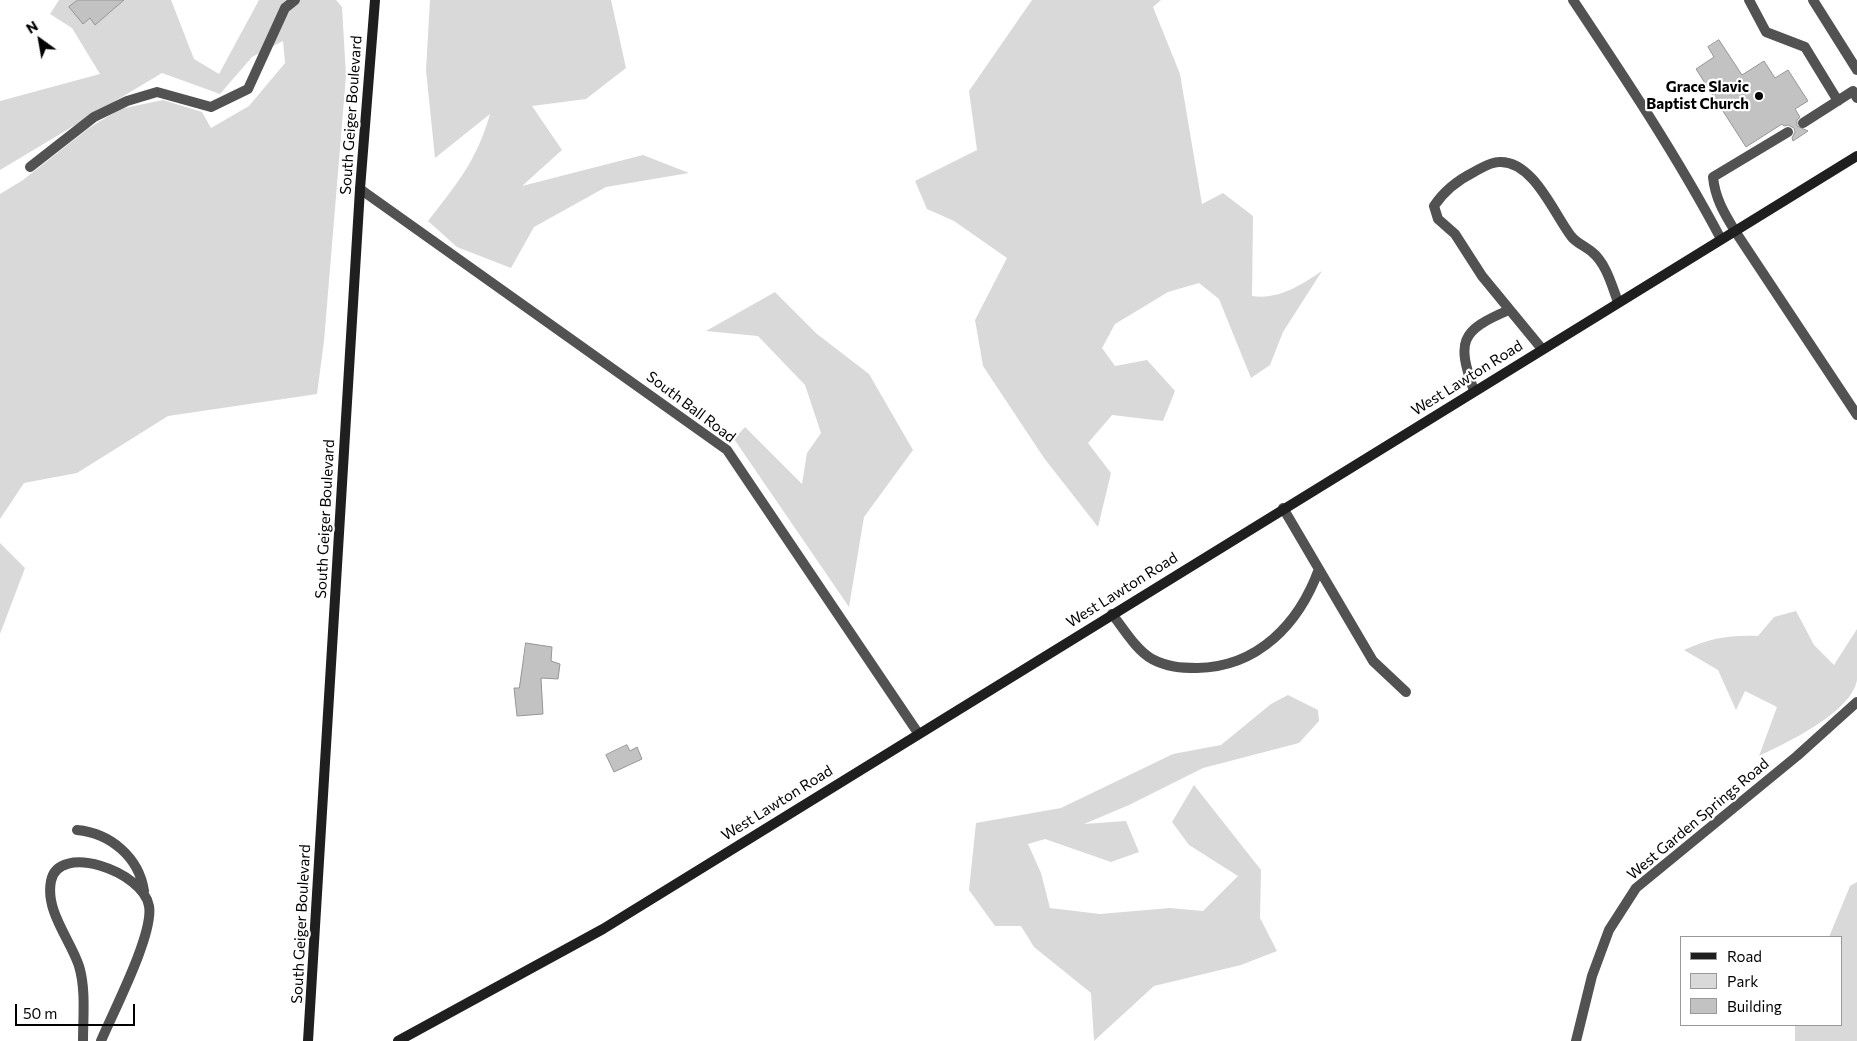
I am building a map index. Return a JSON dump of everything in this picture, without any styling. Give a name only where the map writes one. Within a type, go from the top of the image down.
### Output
[{"type":"street","points":[[30,167],[94,117],[127,101],[157,92],[211,107],[248,89],[285,8],[294,0]]},
{"type":"street","name":"South Geiger Boulevard","points":[[308,1041],[360,189],[375,0]]},
{"type":"street","points":[[1573,0],[1660,134],[1700,199],[1721,239]]},
{"type":"street","points":[[1749,0],[1766,32],[1805,47],[1838,101]]},
{"type":"street","points":[[1813,0],[1857,70]]},
{"type":"street","points":[[1803,122],[1856,92]]},
{"type":"street","points":[[1788,132],[1713,177],[1714,190],[1722,211],[1857,416]]},
{"type":"street","name":"West Lawton Road","points":[[398,1041],[604,929],[918,733],[1857,156]]},
{"type":"street","points":[[1542,349],[1482,276],[1455,234],[1438,219],[1434,206],[1440,197],[1459,180],[1490,164],[1499,162],[1509,163],[1520,170],[1543,192],[1571,236],[1594,253],[1600,261],[1618,302]]},
{"type":"street","name":"South Ball Road","points":[[360,189],[727,450],[918,733]]},
{"type":"street","points":[[1474,391],[1464,362],[1464,344],[1470,332],[1483,321],[1509,310]]},
{"type":"street","points":[[1283,508],[1373,661],[1406,692]]},
{"type":"street","points":[[1112,614],[1138,647],[1151,659],[1164,665],[1180,668],[1215,668],[1256,653],[1272,641],[1304,602],[1318,569]]},
{"type":"street","name":"West Garden Springs Road","points":[[1576,1041],[1592,976],[1609,930],[1636,888],[1797,756],[1857,702]]},
{"type":"street","points":[[77,830],[93,832],[104,836],[121,849],[136,868],[149,906],[146,931],[101,1041]]},
{"type":"street","points":[[83,1041],[82,984],[79,966],[56,918],[50,896],[50,881],[53,873],[73,862],[92,864],[125,876],[144,891]]},
{"type":"green space","points":[[59,0],[171,0],[194,59],[219,74],[259,0],[336,0],[342,7],[346,76],[324,341],[317,394],[168,416],[77,473],[24,483],[0,519],[0,194],[23,180],[89,128],[120,109],[163,100],[202,112],[211,128],[249,106],[285,63],[283,41],[252,57],[220,94],[162,73],[0,170],[0,101],[100,74],[72,28],[50,14]]},
{"type":"green space","points":[[430,0],[611,0],[626,68],[586,99],[532,106],[562,150],[522,186],[643,155],[689,173],[606,187],[534,227],[511,268],[457,247],[428,221],[465,171],[479,145],[490,114],[435,158],[426,70]]},
{"type":"green space","points":[[1032,0],[1161,0],[1153,7],[1180,74],[1202,204],[1223,193],[1253,216],[1252,296],[1262,297],[1280,294],[1298,286],[1322,271],[1283,332],[1270,365],[1251,378],[1219,299],[1199,283],[1168,292],[1115,324],[1102,348],[1115,366],[1147,360],[1175,391],[1163,421],[1112,415],[1088,443],[1111,473],[1098,527],[1044,458],[983,366],[975,320],[1007,258],[954,221],[927,209],[915,181],[977,150],[969,91]]},
{"type":"green space","points":[[775,292],[817,334],[869,374],[913,450],[864,517],[849,607],[734,439],[745,427],[802,484],[807,453],[821,433],[805,385],[758,336],[706,331]]},
{"type":"green space","points":[[0,543],[25,568],[0,634]]},
{"type":"green space","points":[[1796,611],[1814,645],[1834,665],[1857,629],[1857,680],[1852,692],[1843,704],[1816,726],[1759,756],[1777,707],[1745,691],[1736,710],[1718,670],[1684,650],[1720,638],[1758,636],[1774,617]]},
{"type":"green space","points":[[1288,695],[1318,710],[1319,721],[1299,743],[1203,768],[1129,805],[1084,824],[1126,821],[1139,852],[1111,862],[1045,839],[1028,844],[1041,873],[1050,908],[1100,914],[1170,908],[1203,911],[1238,876],[1189,845],[1172,822],[1194,785],[1261,870],[1260,918],[1277,951],[1241,965],[1154,986],[1094,1041],[1091,993],[1034,947],[1021,926],[995,926],[969,890],[976,823],[1061,808],[1173,754],[1221,745],[1271,704]]},
{"type":"green space","points":[[1857,882],[1857,1041],[1795,1041],[1795,1026],[1842,1026],[1842,936],[1829,936],[1850,886]]},
{"type":"building","points":[[78,0],[124,0],[95,25],[90,18],[83,24],[69,7]]},
{"type":"building","name":"Grace Slavic Baptist Church","points":[[1719,40],[1742,75],[1764,61],[1775,78],[1788,70],[1808,101],[1795,109],[1800,117],[1797,120],[1797,126],[1808,131],[1793,141],[1794,128],[1782,124],[1746,147],[1696,69],[1714,57],[1708,47]]},
{"type":"building","points":[[526,643],[552,647],[551,661],[560,664],[558,679],[541,678],[543,714],[517,716],[514,688],[519,688]]},
{"type":"building","points":[[627,745],[630,751],[637,747],[642,759],[614,772],[606,755]]},
{"type":"place","name":"Grace Slavic Baptist Church","points":[[1759,96]]}]
